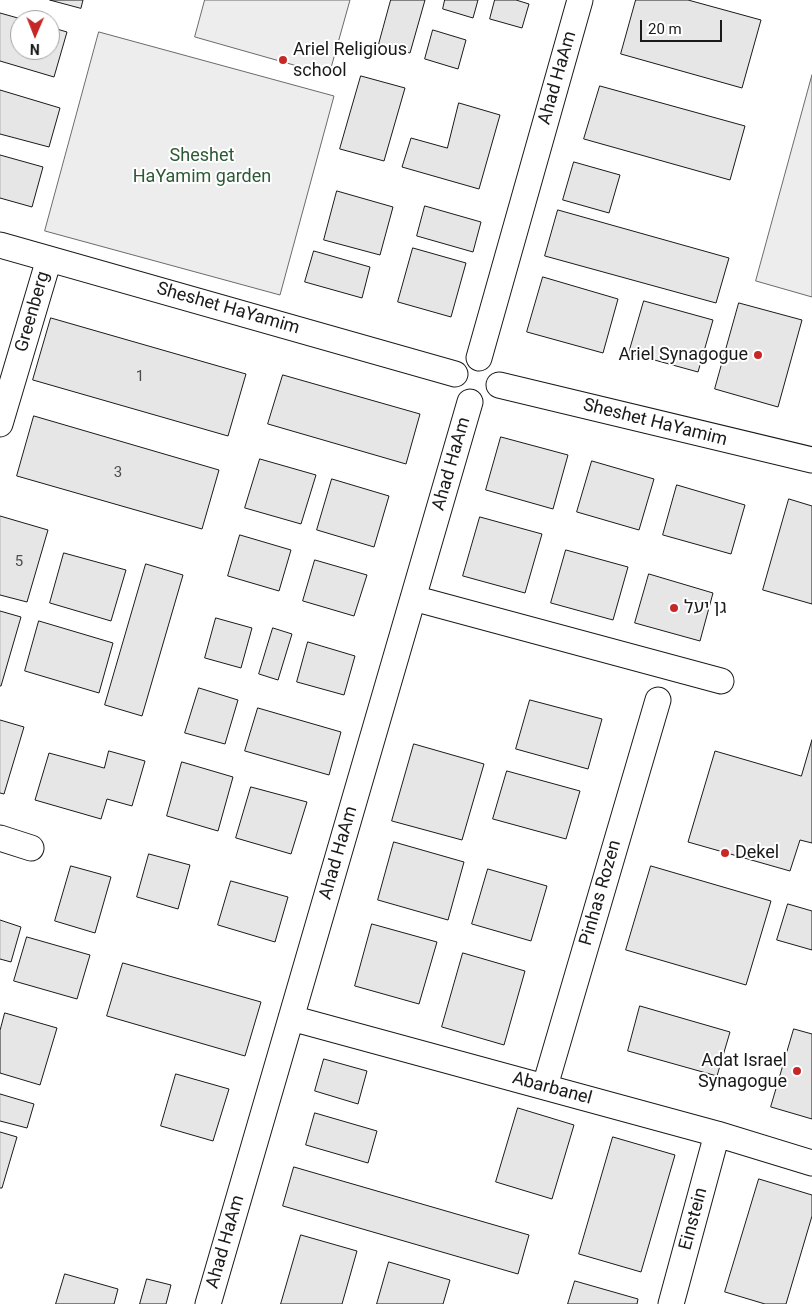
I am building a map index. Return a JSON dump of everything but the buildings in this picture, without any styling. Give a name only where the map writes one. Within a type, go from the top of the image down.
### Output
[{"type":"street","name":"Ahad HaAm","points":[[479,358],[580,0]]},
{"type":"street","name":"Sheshet HaYamim","points":[[0,245],[455,374]]},
{"type":"street","name":"Greenberg","points":[[0,424],[49,259]]},
{"type":"street","points":[[479,358],[488,361],[495,367],[499,385],[492,397],[477,403],[470,402],[459,394],[455,388],[454,381],[458,367],[471,359],[479,358]]},
{"type":"street","name":"Sheshet HaYamim","points":[[499,385],[812,460]]},
{"type":"street","name":"Ahad HaAm","points":[[208,1304],[470,402]]},
{"type":"street","points":[[413,598],[721,681]]},
{"type":"street","name":"Pinhas Rozen","points":[[545,1086],[658,700]]},
{"type":"street","points":[[0,838],[31,848]]},
{"type":"street","name":"Abarbanel","points":[[291,1018],[545,1086],[717,1134],[812,1163]]},
{"type":"street","name":"Einstein","points":[[671,1304],[717,1134]]},
{"type":"green space","points":[[205,0],[350,0],[329,75],[195,37]]},
{"type":"green space","name":"Sheshet HaYamim garden","points":[[99,32],[334,96],[280,295],[45,231]]},
{"type":"green space","points":[[812,75],[812,297],[756,281]]},
{"type":"place","name":"Ariel Religious school","points":[[283,60]]},
{"type":"place","name":"Ariel Synagogue","points":[[758,355]]},
{"type":"place","name":"גן יעל","points":[[674,608]]},
{"type":"place","name":"Dekel","points":[[725,853]]},
{"type":"place","name":"Adat Israel Synagogue","points":[[797,1071]]}]
